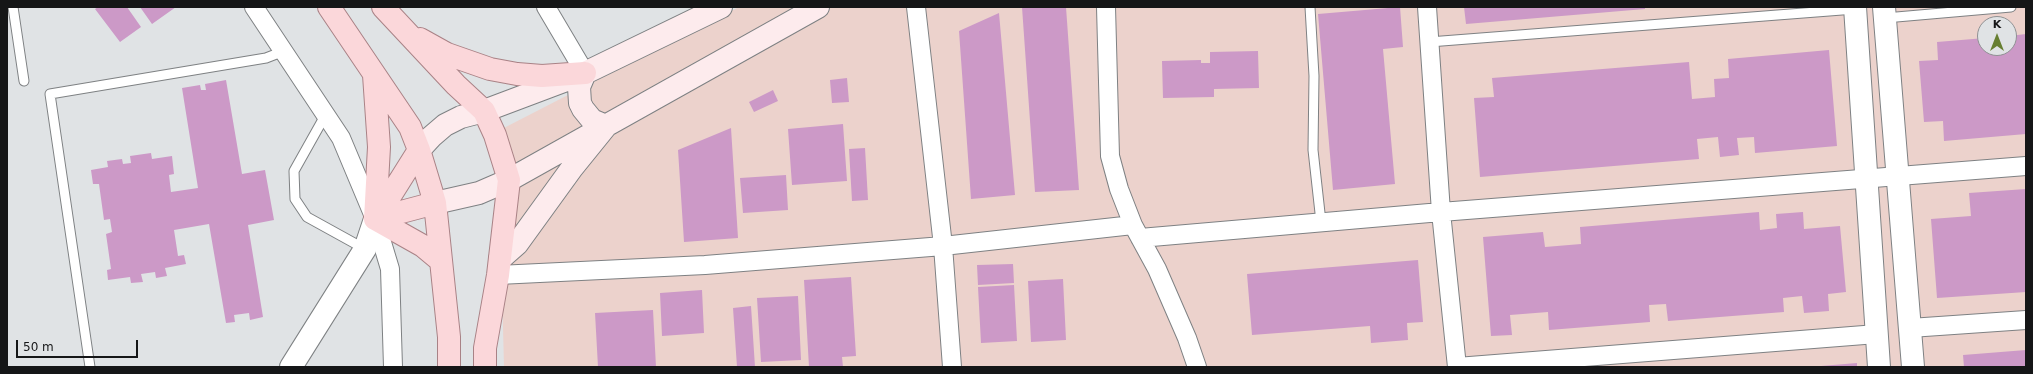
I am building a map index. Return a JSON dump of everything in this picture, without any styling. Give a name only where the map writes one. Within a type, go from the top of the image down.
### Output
[{"type":"main road","points":[[329,7],[374,71],[410,127],[419,150],[435,203],[449,337],[449,367]]},
{"type":"main road","points":[[383,7],[404,31],[484,112],[495,135],[509,180],[499,267],[485,348],[485,367]]},
{"type":"main road","points":[[375,219],[419,150],[430,137],[445,126],[461,117],[484,112],[586,73],[721,7]]},
{"type":"main road","points":[[375,219],[479,193],[509,180],[818,7]]},
{"type":"main road","points":[[404,31],[447,54],[490,69],[517,74],[542,76],[586,73]]},
{"type":"main road","points":[[374,71],[379,147],[375,219]]},
{"type":"main road","points":[[586,73],[579,87],[580,102],[583,109],[592,120],[606,126]]},
{"type":"main road","points":[[499,267],[576,163],[606,126]]},
{"type":"main road","points":[[375,219],[423,246],[441,261]]},
{"type":"street","points":[[254,7],[341,138],[375,219],[390,270],[393,367]]},
{"type":"street","points":[[546,7],[586,73]]},
{"type":"street","points":[[916,7],[943,246],[952,367]]},
{"type":"street","points":[[1106,7],[1110,156],[1119,189],[1137,232],[1157,269],[1188,338],[1197,367]]},
{"type":"street","points":[[1427,7],[1441,212],[1457,367],[1877,334]]},
{"type":"street","points":[[1855,8],[1865,180],[1880,367]]},
{"type":"street","points":[[1884,12],[1913,367]]},
{"type":"street","points":[[499,267],[705,265],[1137,232],[1321,222],[1865,180],[2026,166]]},
{"type":"street","points":[[291,367],[365,249],[375,219]]},
{"type":"street","points":[[1910,328],[2026,320]]},
{"type":"lane","points":[[13,7],[24,81]]},
{"type":"lane","points":[[1310,7],[1314,76],[1314,150],[1321,222]]},
{"type":"lane","points":[[1884,12],[2012,7]]},
{"type":"lane","points":[[1429,42],[1855,8]]},
{"type":"lane","points":[[90,367],[50,94],[266,58],[284,51]]},
{"type":"lane","points":[[326,114],[294,171],[295,199],[307,217],[365,249]]},
{"type":"shaded area","points":[[739,7],[2026,7],[2026,367],[504,367],[498,131]]},
{"type":"building","points":[[98,7],[127,7],[141,27],[120,42],[95,9]]},
{"type":"building","points":[[140,7],[176,7],[152,24]]},
{"type":"building","points":[[1022,7],[1066,7],[1079,190],[1035,192]]},
{"type":"building","points":[[1400,7],[1403,47],[1383,49],[1395,184],[1333,190],[1318,14]]},
{"type":"building","points":[[1464,7],[1645,7],[1645,9],[1466,24]]},
{"type":"building","points":[[999,13],[1015,195],[971,199],[959,31]]},
{"type":"building","points":[[2026,34],[2026,134],[1944,141],[1943,121],[1924,122],[1919,61],[1938,60],[1937,42],[1977,39],[1977,56],[2017,56],[2017,35]]},
{"type":"building","points":[[1829,50],[1837,146],[1755,153],[1754,137],[1737,138],[1739,155],[1720,157],[1718,137],[1697,139],[1699,159],[1480,177],[1474,98],[1494,97],[1492,78],[1689,62],[1692,99],[1715,97],[1714,79],[1729,78],[1728,59]]},
{"type":"building","points":[[1258,51],[1259,88],[1214,89],[1214,97],[1163,98],[1162,61],[1201,60],[1201,63],[1210,63],[1210,52]]},
{"type":"building","points":[[847,78],[849,102],[832,103],[830,80]]},
{"type":"building","points":[[226,80],[242,174],[265,170],[274,220],[248,225],[263,317],[250,320],[249,313],[234,315],[235,322],[226,323],[209,224],[174,230],[178,256],[184,255],[186,264],[165,268],[167,276],[156,278],[155,272],[141,274],[143,282],[131,283],[130,277],[108,280],[107,270],[111,269],[106,234],[112,232],[110,219],[104,220],[99,184],[93,184],[91,170],[108,167],[107,161],[122,159],[123,164],[131,163],[130,156],[151,153],[152,159],[172,156],[174,174],[169,175],[171,192],[198,188],[182,88],[200,85],[201,90],[206,90],[205,84]]},
{"type":"building","points":[[773,90],[778,101],[754,112],[749,102]]},
{"type":"building","points":[[843,124],[847,181],[792,185],[788,129]]},
{"type":"building","points":[[731,128],[738,238],[684,242],[678,150]]},
{"type":"building","points":[[865,148],[868,200],[852,201],[849,149]]},
{"type":"building","points":[[786,175],[788,210],[743,213],[740,178]]},
{"type":"building","points":[[2026,189],[2026,292],[1937,298],[1931,219],[1971,216],[1969,193]]},
{"type":"building","points":[[1759,212],[1760,230],[1777,228],[1776,214],[1803,212],[1804,229],[1840,226],[1846,292],[1828,294],[1829,311],[1804,313],[1802,296],[1783,298],[1784,312],[1668,321],[1666,304],[1649,305],[1650,322],[1549,330],[1548,312],[1510,315],[1512,335],[1491,336],[1483,237],[1543,232],[1545,247],[1581,244],[1580,227]]},
{"type":"building","points":[[1418,260],[1423,322],[1407,323],[1408,340],[1371,343],[1370,326],[1252,335],[1247,274]]},
{"type":"building","points":[[1013,264],[1014,283],[978,285],[977,265]]},
{"type":"building","points":[[851,277],[856,356],[842,357],[843,367],[809,367],[804,280]]},
{"type":"building","points":[[1063,279],[1066,340],[1031,342],[1028,281]]},
{"type":"building","points":[[1014,285],[1017,341],[981,343],[978,287]]},
{"type":"building","points":[[702,290],[704,333],[662,336],[660,293]]},
{"type":"building","points":[[798,296],[801,360],[761,362],[757,298]]},
{"type":"building","points":[[751,306],[755,367],[737,367],[733,308]]},
{"type":"building","points":[[653,310],[656,367],[598,367],[595,313]]},
{"type":"building","points":[[2026,350],[2026,367],[1964,367],[1963,355]]},
{"type":"building","points":[[1857,363],[1857,367],[1821,367],[1821,366]]}]
